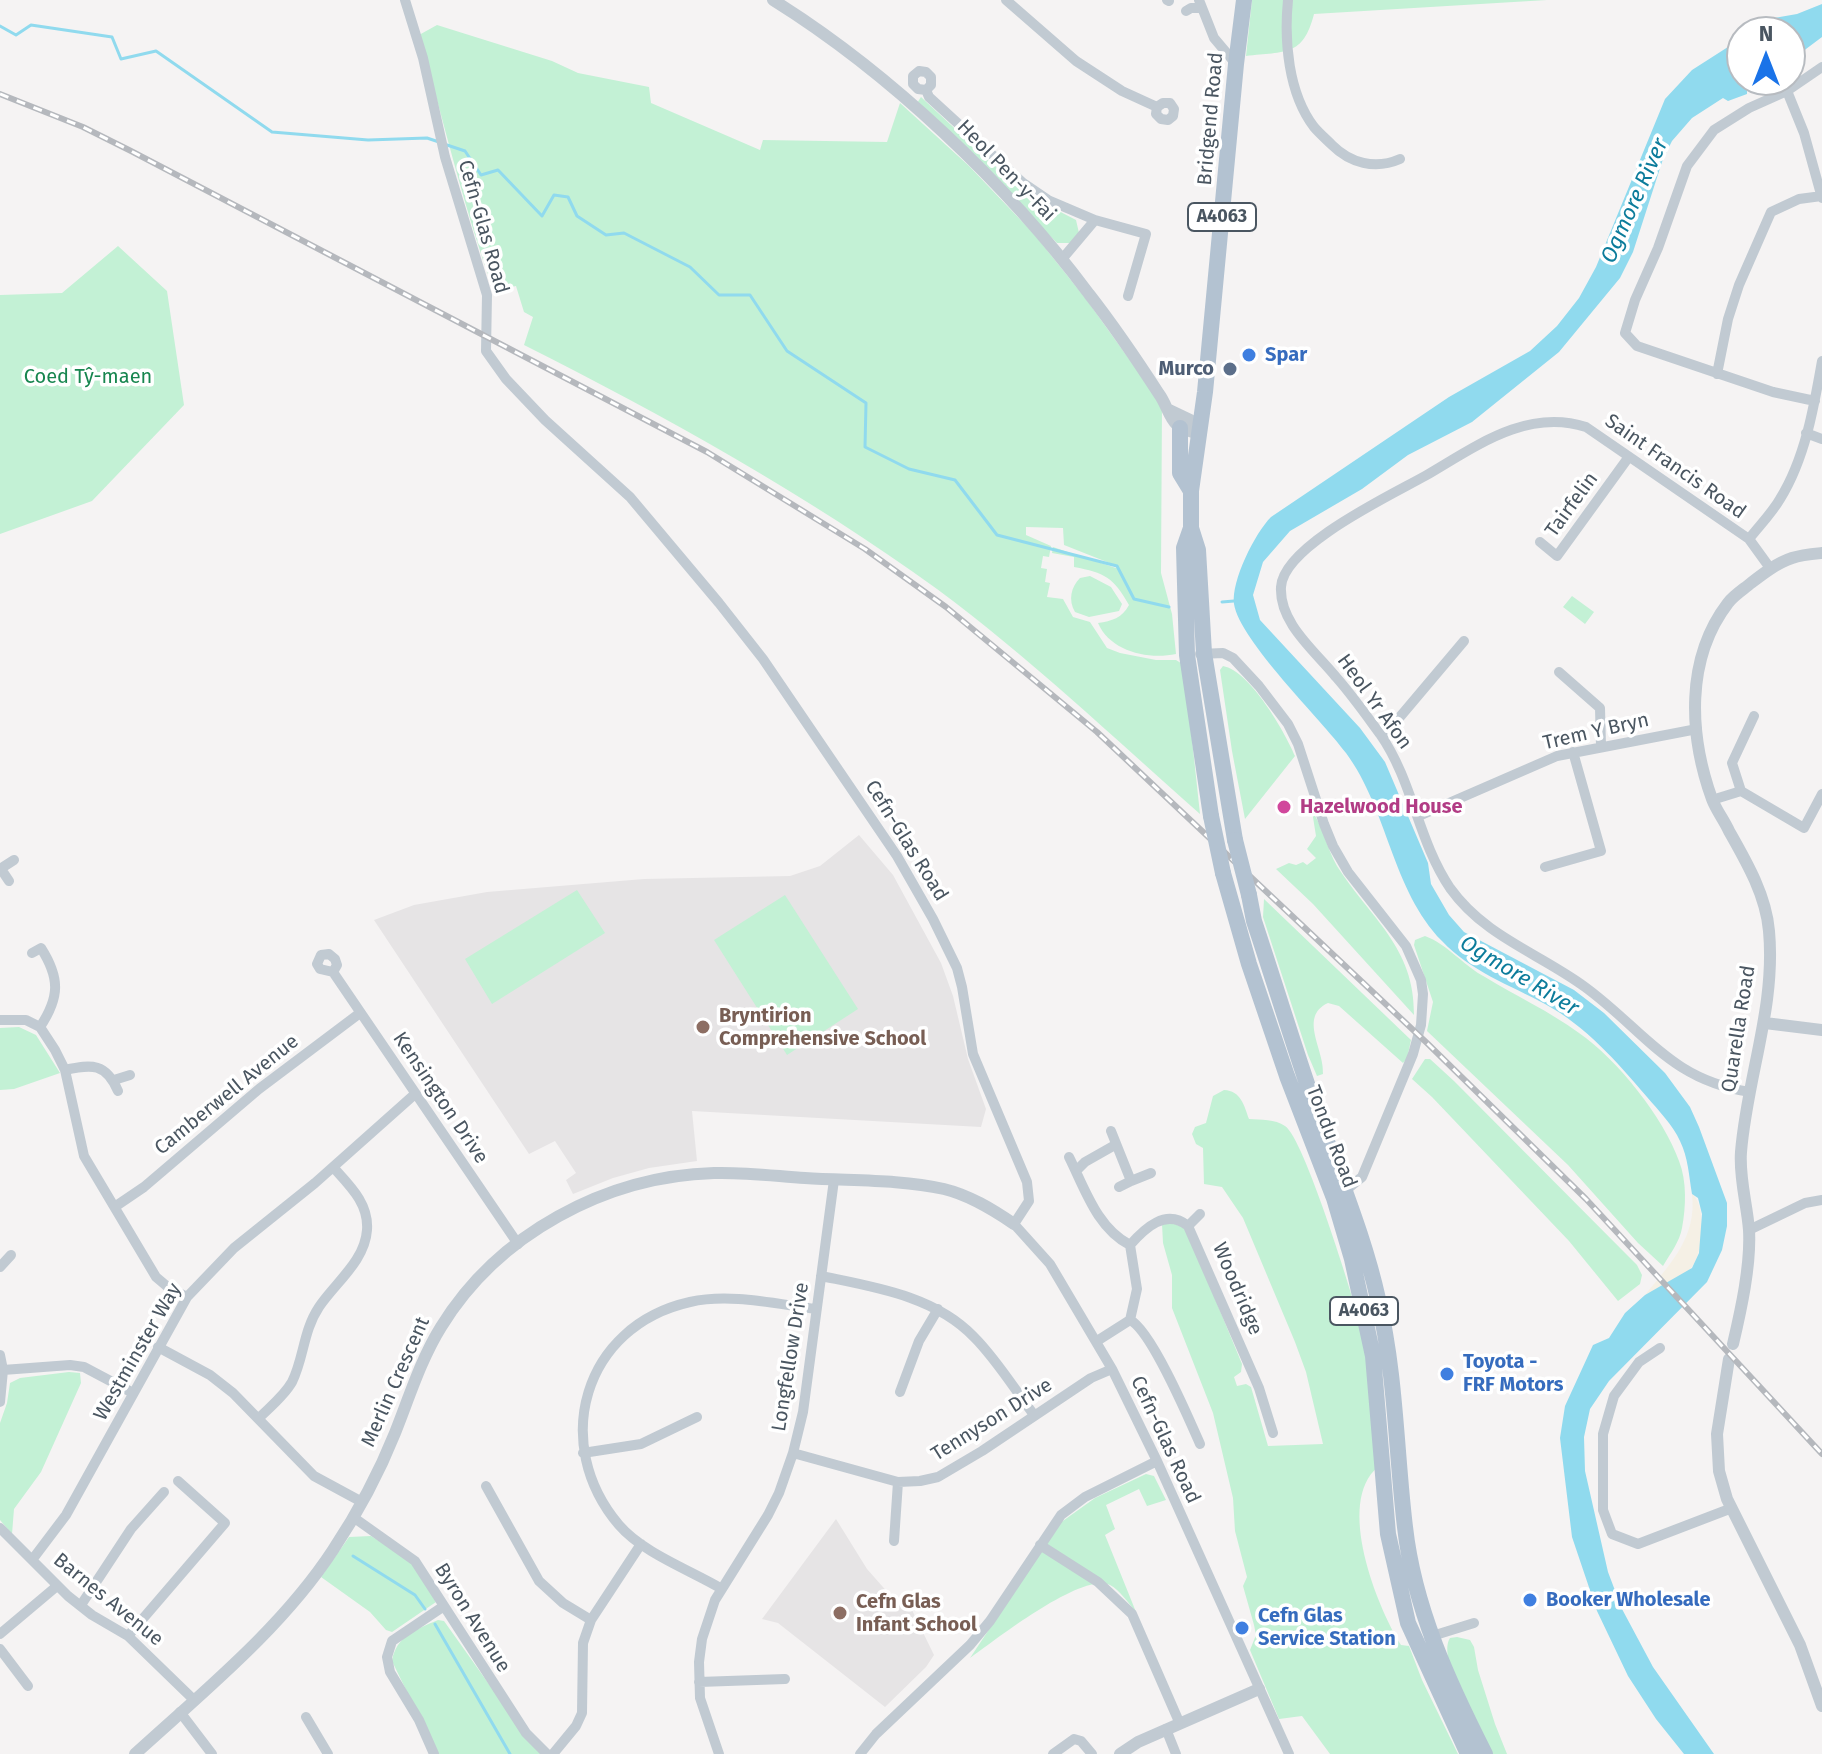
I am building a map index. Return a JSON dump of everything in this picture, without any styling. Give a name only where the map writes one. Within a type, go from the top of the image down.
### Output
[{"type":"main road","name":"Bridgend Road","points":[[1200,434],[1244,0]]},
{"type":"main road","points":[[1176,417],[1180,473],[1191,491]]},
{"type":"main road","name":"Tondu Road","points":[[1200,434],[1191,491],[1191,528],[1198,550],[1204,653],[1235,840],[1254,921],[1340,1194],[1381,1312],[1397,1434],[1405,1529],[1414,1578],[1451,1686],[1485,1754]]},
{"type":"main road","name":"Tondu Road","points":[[1191,528],[1184,548],[1187,655],[1211,816],[1223,873],[1249,964],[1287,1076],[1340,1194],[1366,1319],[1379,1408],[1388,1534],[1408,1623],[1468,1754]]},
{"type":"street","name":"Cefn-Glas Road","points":[[405,0],[423,58],[443,150],[487,295],[485,342],[491,360],[545,420],[630,497],[719,603],[763,659],[888,842],[933,919],[960,978],[967,1027],[978,1067],[1030,1194],[1026,1207],[1014,1224],[1050,1264],[1112,1369],[1157,1461],[1289,1754]]},
{"type":"street","name":"Heol Pen-y-Fai","points":[[773,0],[821,30],[919,111],[985,174],[1063,258],[1176,417],[1190,420],[1200,434]]},
{"type":"street","points":[[1006,0],[1098,77],[1157,107]]},
{"type":"street","points":[[1288,0],[1287,51],[1296,89],[1314,127],[1340,153],[1354,161],[1390,164],[1400,159]]},
{"type":"street","points":[[1186,11],[1200,4],[1214,38],[1236,64]]},
{"type":"street","points":[[926,90],[937,105],[1023,183],[1048,200],[1095,220],[1146,234],[1128,296]]},
{"type":"street","points":[[1776,96],[1749,108],[1714,130],[1687,166],[1625,333],[1637,346],[1773,392],[1815,401]]},
{"type":"street","points":[[1717,374],[1728,319],[1739,285],[1771,212],[1799,199],[1822,197],[1804,133],[1789,96]]},
{"type":"street","points":[[1063,258],[1095,220]]},
{"type":"street","points":[[1749,539],[1781,499],[1806,433],[1822,361]]},
{"type":"street","points":[[1176,417],[1203,403]]},
{"type":"street","name":"Saint Francis Road","points":[[1545,420],[1569,421],[1586,427],[1749,539],[1770,568]]},
{"type":"street","name":"Heol Yr Afon","points":[[1545,420],[1499,433],[1328,531],[1285,570],[1280,587],[1286,615],[1383,737],[1411,793],[1437,864],[1450,887],[1473,915],[1509,943],[1583,986],[1676,1066],[1709,1082],[1750,1092]]},
{"type":"street","points":[[1806,433],[1822,439]]},
{"type":"street","name":"Tairfelin","points":[[1540,542],[1557,556],[1628,458]]},
{"type":"street","name":"Quarella Road","points":[[1733,1344],[1748,1255],[1749,1230],[1740,1157],[1765,1023],[1770,970],[1769,926],[1756,880],[1712,800],[1693,699],[1707,639],[1729,601],[1770,568],[1792,557],[1822,553]]},
{"type":"street","points":[[1383,737],[1464,641]]},
{"type":"street","points":[[1187,655],[1223,653],[1233,658],[1288,724],[1298,744],[1333,846],[1348,872],[1406,946],[1422,986],[1421,1025],[1413,1054],[1362,1177],[1340,1194]]},
{"type":"street","points":[[1559,672],[1600,708],[1601,746]]},
{"type":"street","points":[[1754,716],[1732,763],[1741,791],[1804,828],[1822,794]]},
{"type":"street","name":"Trem Y Bryn","points":[[1419,816],[1557,756],[1697,729]]},
{"type":"street","points":[[1545,867],[1601,851],[1573,752]]},
{"type":"street","points":[[1712,800],[1741,791]]},
{"type":"street","points":[[9,881],[0,869],[14,860]]},
{"type":"street","points":[[40,1027],[56,988],[52,965],[41,947]]},
{"type":"street","name":"Kensington Drive","points":[[333,972],[518,1244]]},
{"type":"street","name":"Camberwell Avenue","points":[[116,1206],[144,1187],[259,1089],[360,1013]]},
{"type":"street","points":[[0,1020],[26,1020],[40,1027],[65,1070],[84,1156],[156,1277],[187,1297]]},
{"type":"street","points":[[1765,1023],[1822,1030]]},
{"type":"street","points":[[65,1070],[98,1067],[116,1086],[130,1075]]},
{"type":"street","name":"Westminster Way","points":[[32,1560],[66,1515],[187,1297],[234,1248],[333,1167],[415,1094]]},
{"type":"street","points":[[1111,1131],[1131,1181]]},
{"type":"street","points":[[1076,1171],[1085,1162],[1115,1145]]},
{"type":"street","points":[[1069,1157],[1088,1198],[1110,1231],[1130,1245],[1137,1289],[1130,1320],[1097,1341]]},
{"type":"street","points":[[259,1418],[287,1390],[313,1318],[357,1259],[365,1243],[367,1223],[359,1197],[333,1167]]},
{"type":"street","name":"Merlin Crescent","points":[[135,1754],[270,1627],[332,1552],[387,1452],[422,1364],[441,1327],[485,1272],[551,1221],[594,1198],[658,1179],[716,1172],[945,1189],[983,1205],[1014,1224]]},
{"type":"street","points":[[1119,1187],[1151,1173]]},
{"type":"street","name":"Longfellow Drive","points":[[719,1754],[706,1722],[699,1682],[702,1639],[715,1600],[768,1515],[788,1472],[803,1412],[834,1180]]},
{"type":"street","points":[[1749,1230],[1805,1203],[1822,1200]]},
{"type":"street","points":[[1188,1226],[1200,1214]]},
{"type":"street","name":"Woodridge","points":[[1130,1245],[1147,1227],[1161,1220],[1175,1218],[1188,1226],[1253,1373],[1273,1433]]},
{"type":"street","points":[[821,1276],[880,1289],[938,1309],[975,1337],[1034,1415]]},
{"type":"street","points":[[722,1589],[641,1544],[619,1525],[593,1485],[583,1453],[581,1423],[599,1367],[624,1336],[655,1314],[691,1302],[721,1299],[816,1309]]},
{"type":"street","points":[[900,1392],[919,1341],[938,1309]]},
{"type":"street","points":[[1130,1320],[1138,1324],[1149,1341],[1200,1444]]},
{"type":"street","points":[[158,1347],[210,1375],[259,1418],[314,1476],[362,1502]]},
{"type":"street","points":[[1660,1348],[1639,1362],[1614,1396],[1603,1434],[1603,1510],[1612,1534],[1638,1544],[1732,1508]]},
{"type":"street","points":[[0,1355],[3,1370],[0,1402]]},
{"type":"street","points":[[1729,1359],[1719,1416],[1717,1455],[1727,1499],[1800,1645],[1822,1706]]},
{"type":"street","points":[[3,1370],[70,1365],[84,1367],[133,1393]]},
{"type":"street","name":"Tennyson Drive","points":[[793,1453],[898,1482],[938,1477],[1091,1378],[1112,1369]]},
{"type":"street","points":[[583,1453],[641,1444],[697,1417]]},
{"type":"street","points":[[860,1754],[876,1734],[959,1659],[990,1621],[1061,1515],[1085,1497],[1157,1461]]},
{"type":"street","points":[[128,1636],[229,1526],[178,1481]]},
{"type":"street","points":[[894,1541],[898,1482]]},
{"type":"street","points":[[486,1486],[539,1581],[563,1603],[591,1620]]},
{"type":"street","points":[[81,1605],[131,1529],[164,1492]]},
{"type":"street","name":"Byron Avenue","points":[[353,1517],[415,1561],[526,1733],[547,1754]]},
{"type":"street","name":"Barnes Avenue","points":[[0,1528],[57,1586],[92,1615],[128,1636],[193,1699]]},
{"type":"street","points":[[553,1754],[576,1726],[582,1713],[583,1643],[591,1620],[641,1544]]},
{"type":"street","points":[[1040,1545],[1098,1582],[1132,1614],[1180,1724]]},
{"type":"street","points":[[0,1634],[57,1586]]},
{"type":"street","points":[[434,1754],[419,1720],[390,1672],[387,1657],[392,1641],[444,1606]]},
{"type":"street","points":[[1416,1642],[1474,1623]]},
{"type":"street","points":[[0,1649],[28,1686]]},
{"type":"street","points":[[699,1682],[785,1679]]},
{"type":"street","points":[[1120,1754],[1166,1729],[1259,1689]]},
{"type":"street","points":[[180,1712],[212,1754]]},
{"type":"street","points":[[306,1717],[328,1754]]},
{"type":"street","points":[[1166,1729],[1176,1754]]},
{"type":"street","points":[[1053,1754],[1074,1739],[1081,1741],[1092,1754]]},
{"type":"shaded area","name":"Bryntirion Comprehensive School","points":[[859,835],[893,875],[941,963],[953,996],[968,1059],[986,1109],[981,1127],[692,1111],[697,1161],[649,1168],[573,1194],[566,1180],[576,1173],[555,1141],[529,1154],[374,920],[414,905],[487,892],[644,879],[790,876],[820,866]]},
{"type":"shaded area","name":"Cefn Glas Infant School","points":[[836,1519],[867,1569],[890,1595],[904,1606],[910,1606],[934,1655],[926,1667],[885,1707],[778,1623],[762,1619]]},
{"type":"green space","points":[[1252,0],[1547,0],[1314,14],[1310,28],[1298,45],[1282,52],[1246,56]]},
{"type":"green space","points":[[437,25],[552,61],[578,73],[649,87],[651,103],[760,150],[763,140],[887,142],[900,103],[969,166],[1034,234],[1086,299],[1162,405],[1161,573],[1172,614],[1176,654],[1142,654],[1120,647],[1111,640],[1098,623],[1120,616],[1129,605],[1113,582],[1074,567],[1074,557],[1052,553],[1053,547],[1117,566],[1064,545],[1063,528],[1026,527],[1026,535],[1051,546],[1049,557],[1043,556],[1041,568],[1047,569],[1045,582],[1050,583],[1047,597],[1063,599],[1073,617],[1090,622],[1107,648],[1156,660],[1176,660],[1184,665],[1200,814],[1005,642],[888,554],[735,459],[631,400],[524,345],[533,317],[524,312],[516,286],[494,291],[463,196],[419,35]]},
{"type":"green space","points":[[921,97],[1024,193],[1076,220],[1079,233],[1071,243],[1057,243],[917,103]]},
{"type":"green space","name":"Coed Tŷ-maen","points":[[118,246],[167,291],[184,405],[92,501],[0,534],[0,295],[62,293]]},
{"type":"green space","points":[[1090,576],[1111,587],[1122,604],[1119,611],[1089,617],[1075,612],[1071,598],[1074,585],[1080,578]]},
{"type":"green space","points":[[1572,596],[1594,612],[1585,624],[1563,607]]},
{"type":"green space","points":[[1223,666],[1233,670],[1255,690],[1275,718],[1295,756],[1245,819],[1220,670]]},
{"type":"green space","points":[[1312,811],[1337,866],[1399,952],[1412,991],[1414,1015],[1313,904],[1276,869],[1289,863],[1296,865],[1303,862],[1307,865],[1316,858],[1307,849],[1316,836]]},
{"type":"green space","points":[[577,890],[605,933],[492,1004],[465,959]]},
{"type":"green space","points":[[785,895],[858,1009],[787,1055],[714,940]]},
{"type":"green space","points":[[1264,899],[1411,1040],[1407,1059],[1403,1063],[1339,1006],[1328,1003],[1319,1009],[1315,1017],[1315,1035],[1323,1065],[1323,1074],[1317,1076],[1263,917]]},
{"type":"green space","points":[[1425,936],[1594,1044],[1651,1108],[1672,1144],[1685,1185],[1681,1233],[1663,1266],[1638,1243],[1568,1165],[1427,1031],[1433,1002],[1414,945],[1415,940]]},
{"type":"green space","points":[[19,1027],[36,1035],[60,1073],[14,1089],[0,1090],[0,1028]]},
{"type":"green space","points":[[1425,1059],[1430,1059],[1454,1081],[1637,1265],[1642,1275],[1640,1284],[1618,1301],[1569,1241],[1412,1079]]},
{"type":"green space","points":[[1224,1090],[1238,1096],[1249,1119],[1272,1121],[1285,1126],[1304,1158],[1327,1220],[1361,1327],[1370,1379],[1378,1467],[1366,1483],[1360,1504],[1364,1555],[1391,1628],[1401,1645],[1409,1646],[1458,1754],[1330,1754],[1302,1716],[1279,1719],[1250,1650],[1256,1635],[1243,1586],[1247,1577],[1235,1531],[1233,1498],[1213,1413],[1172,1308],[1172,1275],[1163,1243],[1162,1224],[1169,1222],[1183,1227],[1190,1238],[1242,1364],[1241,1372],[1234,1377],[1237,1386],[1246,1384],[1251,1387],[1268,1446],[1323,1444],[1306,1372],[1243,1218],[1222,1187],[1204,1184],[1203,1148],[1196,1144],[1192,1134],[1195,1127],[1206,1123],[1213,1096]]},
{"type":"green space","points":[[80,1373],[81,1383],[41,1472],[14,1509],[12,1534],[0,1520],[0,1423],[10,1383],[20,1378]]},
{"type":"green space","points":[[1146,1474],[1154,1476],[1166,1500],[1147,1506],[1139,1489],[1106,1505],[1115,1529],[1105,1535],[1136,1612],[1110,1585],[1097,1583],[1060,1597],[970,1658],[1060,1523],[1095,1498]]},
{"type":"green space","points":[[371,1536],[411,1561],[436,1602],[392,1632],[321,1577],[349,1537]]},
{"type":"green space","points":[[438,1620],[444,1621],[542,1754],[437,1754],[392,1661],[403,1639]]},
{"type":"green space","points":[[1450,1638],[1470,1640],[1474,1647],[1478,1670],[1507,1754],[1492,1754],[1461,1696],[1447,1648]]},
{"type":"sand","points":[[1692,1194],[1697,1200],[1702,1220],[1694,1264],[1679,1277],[1645,1295],[1680,1249],[1690,1223]]},
{"type":"water","points":[[1822,4],[1822,37],[1806,49],[1806,16],[1786,16]]},
{"type":"water","name":"Ogmore River","points":[[1726,48],[1726,96],[1742,96],[1728,101],[1723,98],[1692,118],[1672,141],[1663,159],[1633,252],[1620,278],[1559,352],[1472,422],[1408,455],[1362,489],[1290,531],[1263,562],[1253,595],[1260,620],[1360,728],[1385,762],[1428,863],[1431,884],[1449,915],[1464,932],[1574,990],[1604,1013],[1665,1073],[1690,1107],[1699,1127],[1727,1203],[1727,1226],[1722,1250],[1707,1282],[1609,1381],[1590,1409],[1584,1437],[1585,1471],[1608,1572],[1622,1609],[1653,1667],[1714,1754],[1684,1754],[1628,1676],[1597,1611],[1572,1537],[1560,1438],[1565,1406],[1593,1345],[1609,1338],[1625,1313],[1645,1295],[1692,1268],[1699,1253],[1702,1214],[1698,1198],[1692,1194],[1683,1147],[1660,1112],[1588,1034],[1545,1004],[1465,961],[1425,921],[1401,874],[1360,775],[1334,738],[1265,658],[1240,620],[1234,604],[1236,583],[1245,558],[1271,517],[1449,397],[1530,351],[1557,326],[1579,298],[1596,267],[1665,99],[1692,70]]},
{"type":"waterway","points":[[0,26],[16,35],[31,25],[112,37],[121,59],[156,51],[272,132],[368,140],[427,138],[439,142]]},
{"type":"waterway","points":[[447,145],[465,151],[481,175],[498,170],[542,216],[554,195],[568,197],[577,216],[606,235],[624,233],[690,267],[719,295],[750,295],[787,351],[866,403],[865,447],[909,469],[955,480],[997,535],[1117,566],[1134,599],[1169,607]]},
{"type":"waterway","points":[[1222,602],[1234,601]]},
{"type":"waterway","points":[[353,1556],[415,1595],[425,1609]]},
{"type":"waterway","points":[[435,1624],[510,1754]]},
{"type":"railway","points":[[0,94],[83,127],[131,151],[707,452],[865,549],[946,607],[1097,732],[1428,1044],[1586,1199],[1822,1454]]},
{"type":"place","name":"Spar","points":[[1249,355]]},
{"type":"place","name":"Murco","points":[[1230,369]]},
{"type":"place","name":"Hazelwood House","points":[[1284,807]]},
{"type":"place","name":"Bryntirion Comprehensive School","points":[[703,1027]]},
{"type":"place","name":"Toyota - FRF Motors","points":[[1447,1374]]},
{"type":"place","name":"Booker Wholesale","points":[[1530,1600]]},
{"type":"place","name":"Cefn Glas Infant School","points":[[840,1613]]},
{"type":"place","name":"Cefn Glas Service Station","points":[[1242,1628]]}]
